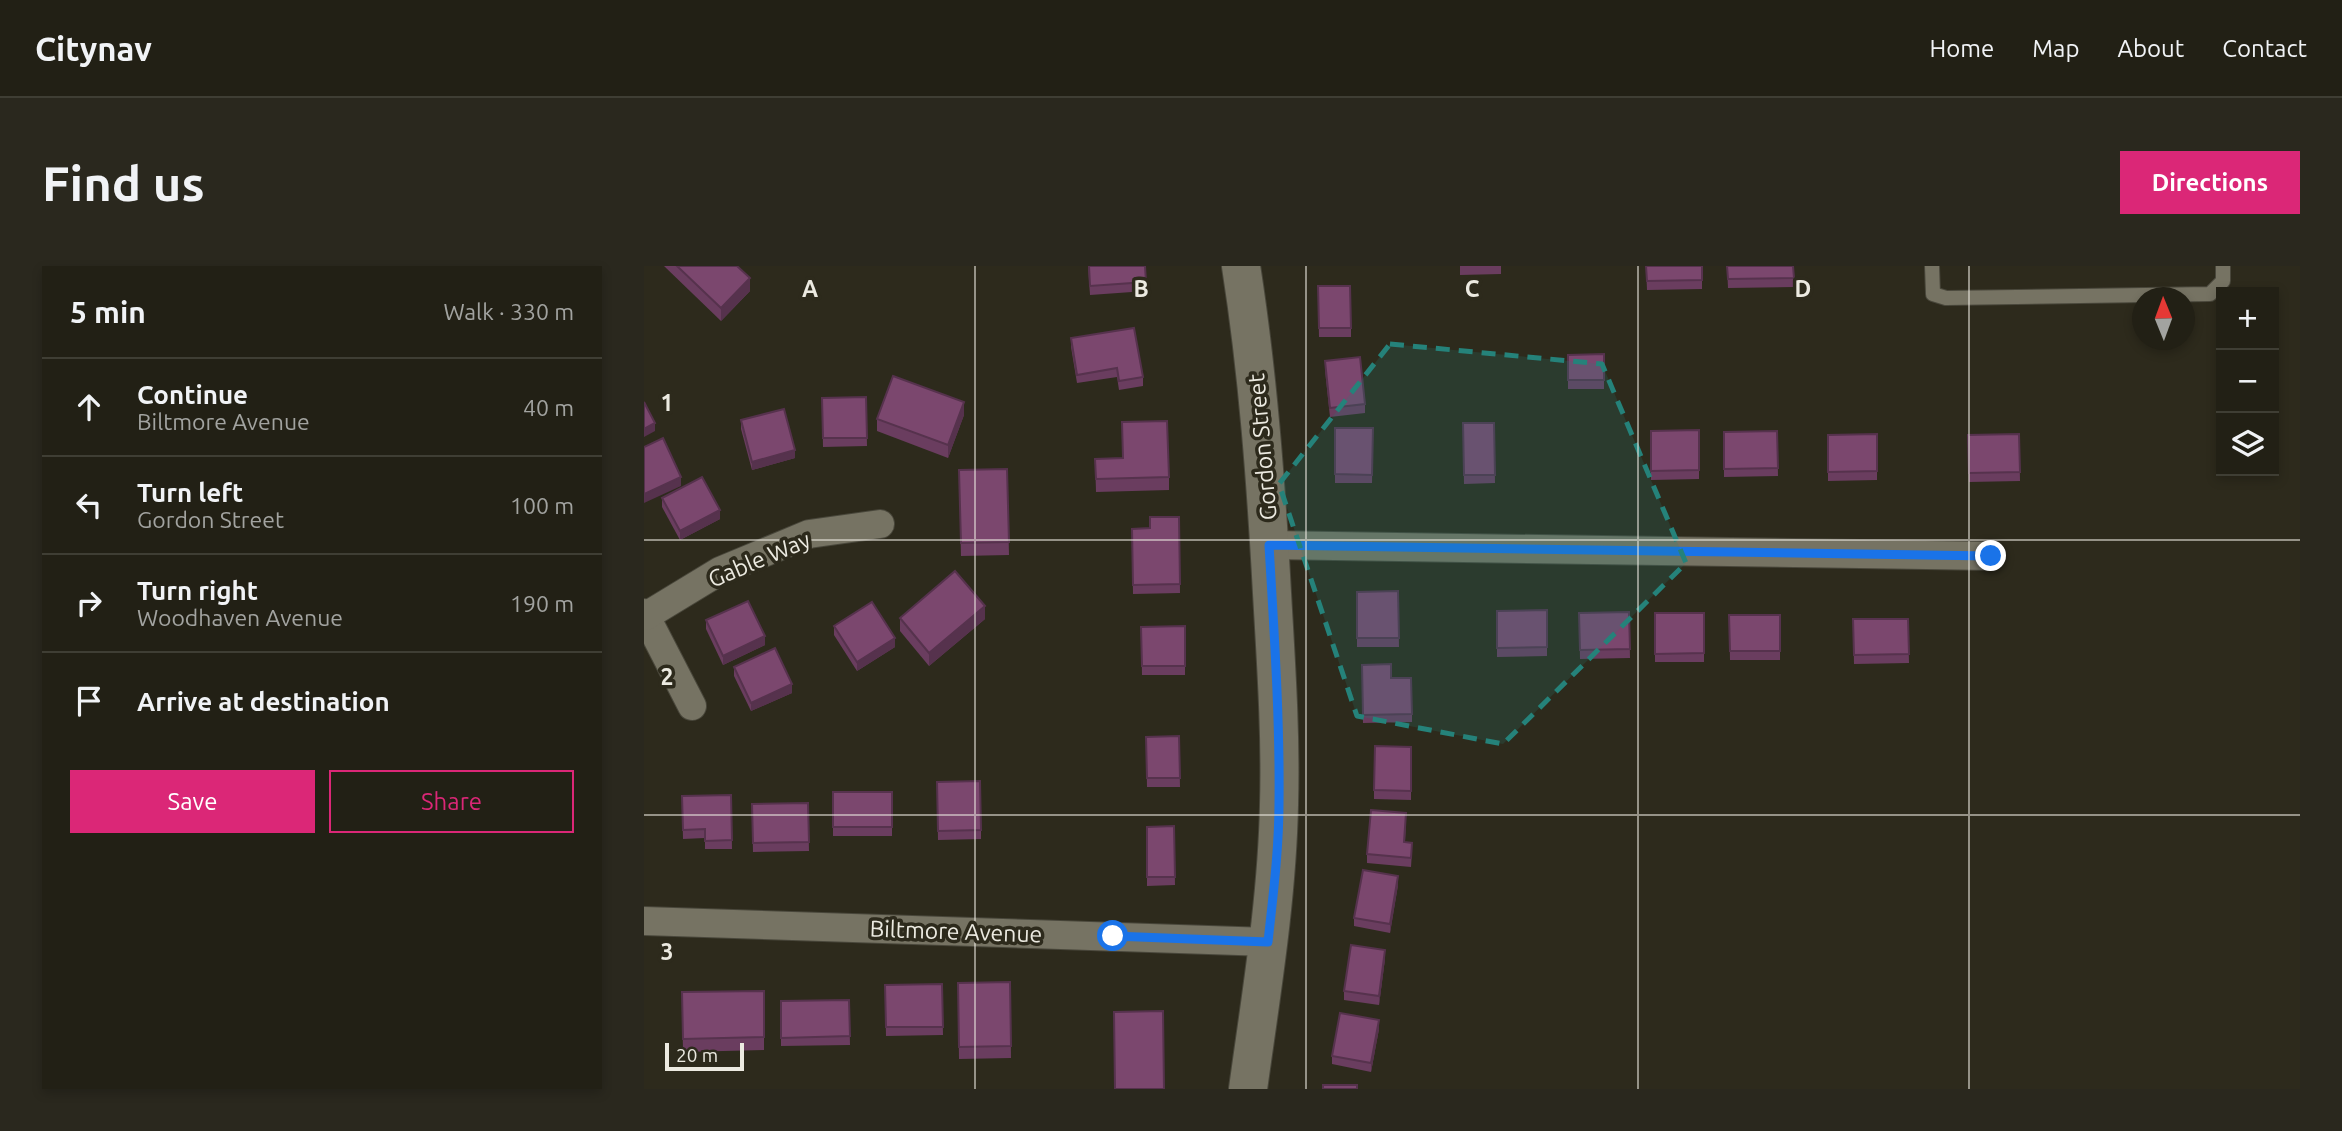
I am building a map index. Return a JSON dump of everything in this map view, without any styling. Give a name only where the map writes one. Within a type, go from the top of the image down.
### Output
[{"type":"street","name":"Gordon Street","points":[[1241,266],[1259,398],[1278,715],[1279,804],[1268,942],[1248,1089]]},
{"type":"street","name":"Gable Way","points":[[645,615],[720,571],[809,534],[880,524]]},
{"type":"street","points":[[1269,545],[1991,556]]},
{"type":"street","points":[[645,615],[692,706]]},
{"type":"street","name":"Biltmore Avenue","points":[[644,921],[1268,942]]},
{"type":"lane","points":[[1932,266],[1933,294],[1946,298],[2210,294],[2223,281],[2223,266]]},
{"type":"highlighted area","points":[[1390,344],[1602,364],[1686,563],[1503,744],[1357,716],[1279,484]]},
{"type":"building","points":[[677,266],[737,266],[750,278],[721,308]]},
{"type":"building","points":[[1089,266],[1145,266],[1146,282],[1090,286]]},
{"type":"building","points":[[1646,266],[1702,266],[1702,280],[1647,281]]},
{"type":"building","points":[[1727,266],[1793,266],[1794,278],[1728,279]]},
{"type":"building","points":[[1318,286],[1350,286],[1351,328],[1319,328]]},
{"type":"building","points":[[1134,328],[1143,377],[1119,381],[1117,368],[1077,375],[1071,338]]},
{"type":"building","points":[[1604,354],[1604,380],[1568,380],[1568,355]]},
{"type":"building","points":[[1360,357],[1365,404],[1330,408],[1325,361]]},
{"type":"building","points":[[893,376],[964,402],[948,445],[877,419]]},
{"type":"building","points":[[866,397],[867,438],[823,438],[822,398]]},
{"type":"building","points":[[644,402],[655,423],[644,429]]},
{"type":"building","points":[[784,409],[795,450],[752,462],[741,420]]},
{"type":"building","points":[[1167,421],[1169,477],[1096,479],[1095,459],[1123,458],[1122,422]]},
{"type":"building","points":[[1463,423],[1494,423],[1495,475],[1464,475]]},
{"type":"building","points":[[1335,428],[1373,428],[1372,475],[1335,474]]},
{"type":"building","points":[[1699,430],[1699,470],[1651,471],[1651,431]]},
{"type":"building","points":[[1777,431],[1778,468],[1724,469],[1724,432]]},
{"type":"building","points":[[1877,434],[1877,471],[1828,472],[1828,435]]},
{"type":"building","points":[[2019,434],[2020,472],[1969,473],[1968,435]]},
{"type":"building","points":[[663,438],[681,477],[644,494],[644,447]]},
{"type":"building","points":[[1007,469],[1009,542],[961,543],[959,470]]},
{"type":"building","points":[[702,477],[720,510],[680,531],[662,498]]},
{"type":"building","points":[[1150,517],[1179,517],[1180,584],[1133,585],[1132,529],[1150,528]]},
{"type":"building","points":[[955,571],[985,606],[929,653],[900,618]]},
{"type":"building","points":[[1398,591],[1399,638],[1357,638],[1357,592]]},
{"type":"building","points":[[748,601],[765,636],[723,656],[706,620]]},
{"type":"building","points":[[872,602],[895,638],[857,662],[834,626]]},
{"type":"building","points":[[1547,610],[1547,647],[1497,648],[1497,611]]},
{"type":"building","points":[[1629,612],[1630,649],[1580,650],[1579,613]]},
{"type":"building","points":[[1655,613],[1704,613],[1704,653],[1655,654]]},
{"type":"building","points":[[1729,615],[1780,615],[1780,651],[1730,651]]},
{"type":"building","points":[[1853,619],[1908,619],[1909,654],[1854,655]]},
{"type":"building","points":[[1185,626],[1185,666],[1142,666],[1141,627]]},
{"type":"building","points":[[775,648],[792,684],[751,703],[734,667]]},
{"type":"building","points":[[1391,664],[1391,678],[1411,678],[1412,714],[1363,715],[1362,665]]},
{"type":"building","points":[[1179,736],[1180,778],[1147,778],[1146,737]]},
{"type":"building","points":[[1375,746],[1411,747],[1411,791],[1374,790]]},
{"type":"building","points":[[980,781],[981,830],[938,831],[937,782]]},
{"type":"building","points":[[833,792],[892,792],[892,827],[833,827]]},
{"type":"building","points":[[731,795],[732,840],[705,841],[705,829],[683,830],[682,796]]},
{"type":"building","points":[[808,803],[809,842],[753,843],[752,804]]},
{"type":"building","points":[[1371,810],[1406,813],[1404,842],[1412,843],[1411,858],[1367,854]]},
{"type":"building","points":[[1174,826],[1175,877],[1147,877],[1147,827]]},
{"type":"building","points":[[1363,870],[1398,876],[1390,924],[1354,918]]},
{"type":"building","points":[[1351,945],[1385,950],[1379,996],[1344,991]]},
{"type":"building","points":[[1010,982],[1011,1046],[959,1047],[958,983]]},
{"type":"building","points":[[942,984],[943,1027],[886,1027],[885,985]]},
{"type":"building","points":[[764,991],[764,1037],[683,1039],[682,992]]},
{"type":"building","points":[[849,1000],[850,1036],[781,1038],[781,1001]]},
{"type":"building","points":[[1163,1011],[1164,1089],[1115,1089],[1114,1012]]},
{"type":"building","points":[[1340,1013],[1379,1020],[1371,1063],[1332,1056]]},
{"type":"building","points":[[1323,1085],[1357,1085],[1357,1089],[1323,1089]]},
{"type":"route","points":[[1113,936],[1268,942],[1279,804],[1278,715],[1269,545],[1991,556]]}]
